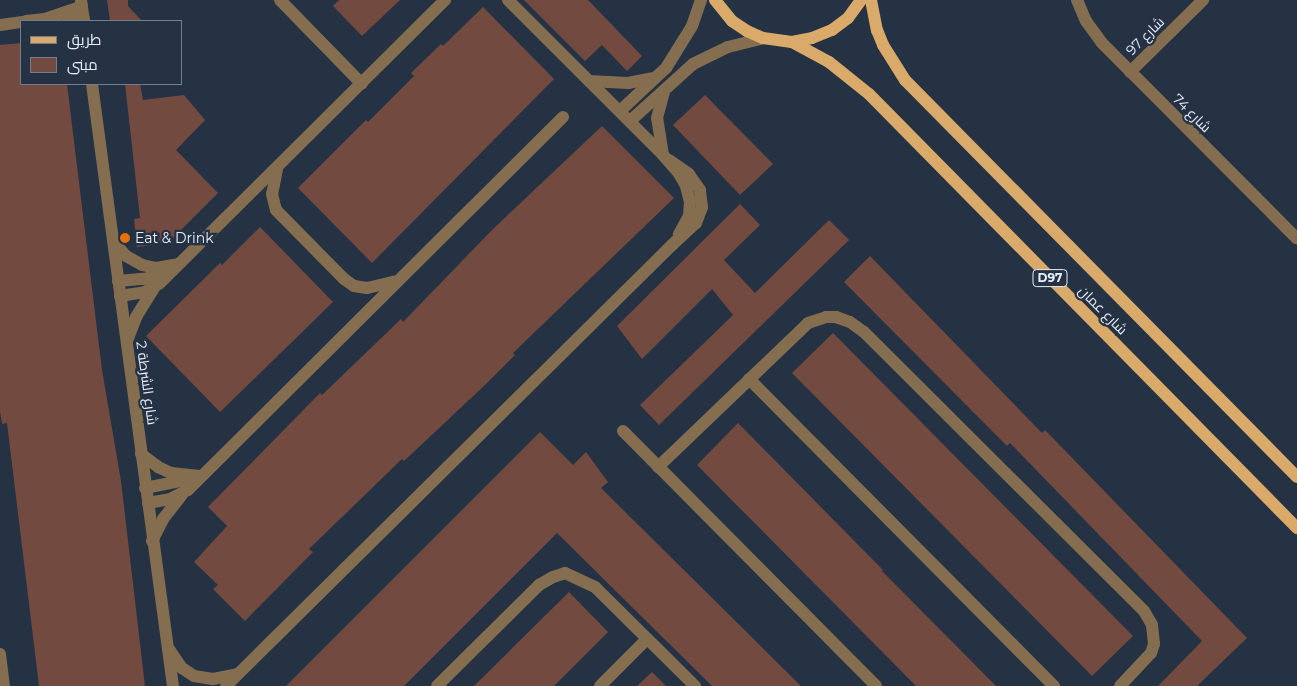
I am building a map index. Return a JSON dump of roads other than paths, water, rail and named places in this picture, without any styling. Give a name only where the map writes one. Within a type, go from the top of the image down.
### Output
[{"type":"main road","points":[[715,0],[732,21],[747,31],[763,38],[792,42],[812,38],[832,30],[848,18],[861,0]]},
{"type":"main road","name":"شارع عمان","points":[[870,0],[877,30],[883,45],[905,80],[1297,477]]},
{"type":"main road","name":"شارع عمان","points":[[792,42],[829,62],[869,94],[1297,528]]},
{"type":"street","points":[[280,0],[362,84]]},
{"type":"street","points":[[126,343],[136,317],[154,288],[277,169],[446,0]]},
{"type":"street","points":[[225,686],[672,244],[689,216],[690,202],[686,186],[666,157],[508,0]]},
{"type":"street","points":[[620,112],[666,68],[685,39],[701,0]]},
{"type":"street","name":"شارع 74","points":[[1077,0],[1094,32],[1130,72],[1297,239]]},
{"type":"street","name":"شارع 97","points":[[1130,72],[1203,0]]},
{"type":"street","points":[[48,20],[59,12],[81,3],[84,20]]},
{"type":"street","points":[[0,25],[20,22]]},
{"type":"street","points":[[630,121],[693,64],[744,41],[763,38]]},
{"type":"street","points":[[589,81],[628,83],[658,76]]},
{"type":"street","name":"شارع الشرطة 2","points":[[92,85],[173,686]]},
{"type":"street","points":[[665,88],[657,118],[666,157]]},
{"type":"street","points":[[152,541],[166,514],[200,476],[563,117]]},
{"type":"street","points":[[277,169],[272,194],[276,210],[344,279],[354,286],[367,288],[397,281]]},
{"type":"street","points":[[113,241],[126,256],[142,265],[173,269]]},
{"type":"street","points":[[118,280],[143,279],[173,269]]},
{"type":"street","points":[[120,296],[145,292],[154,288]]},
{"type":"street","points":[[658,467],[808,323],[826,317],[836,317],[858,326],[1144,611],[1152,625],[1154,644],[1145,660],[1120,686]]},
{"type":"street","points":[[749,380],[1054,686]]},
{"type":"street","points":[[623,432],[876,686]]},
{"type":"street","points":[[141,454],[158,467],[171,473],[200,476]]},
{"type":"street","points":[[145,488],[180,482],[200,476]]},
{"type":"street","points":[[148,503],[170,499],[186,491]]},
{"type":"street","points":[[437,686],[539,585],[565,573],[595,587],[696,686]]},
{"type":"street","points":[[600,686],[647,639]]},
{"type":"street","points":[[166,644],[177,662],[194,676],[213,679],[238,674]]},
{"type":"street","points":[[0,654],[4,686]]},
{"type":"place","name":"Eat & Drink","points":[[125,238]]}]
